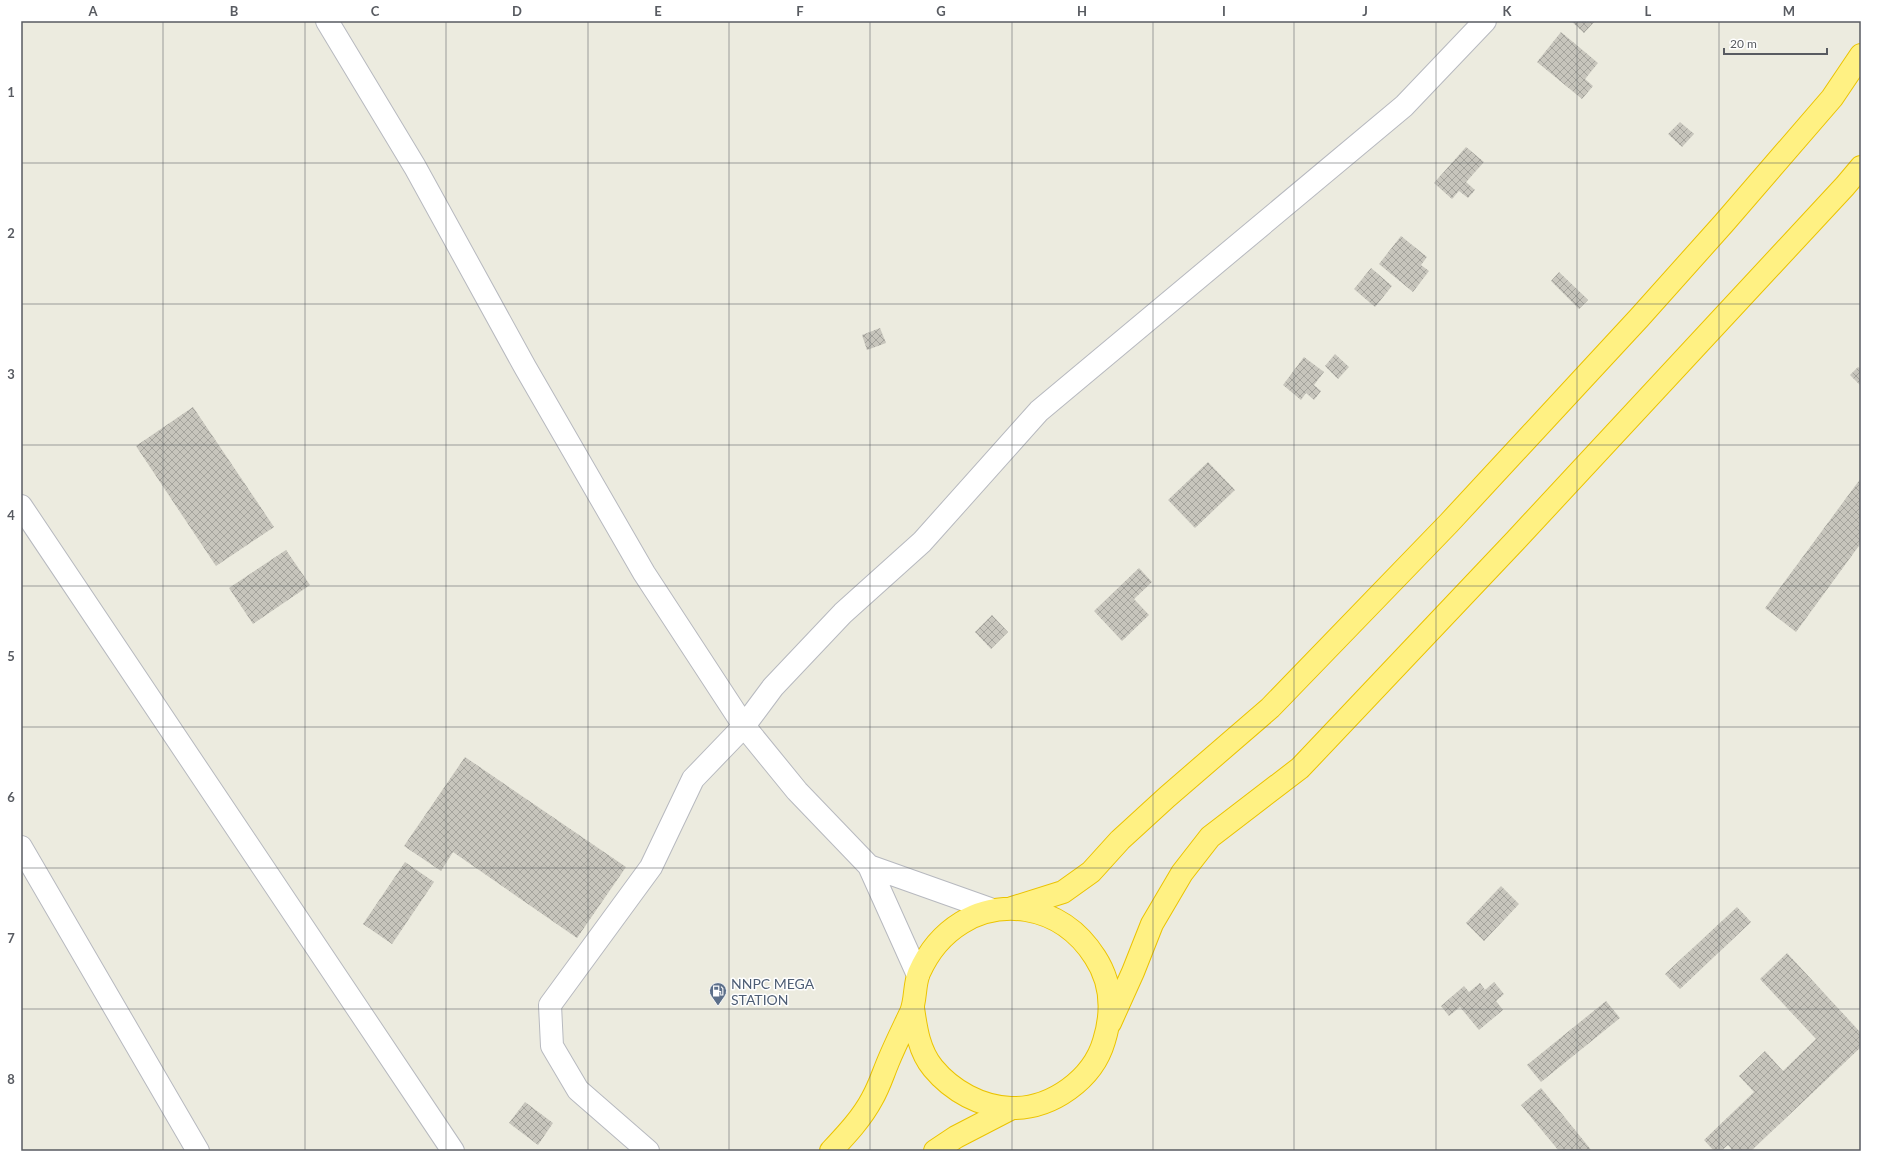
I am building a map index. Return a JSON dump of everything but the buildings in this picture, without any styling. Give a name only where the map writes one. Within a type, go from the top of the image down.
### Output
[{"type":"highway","points":[[831,1151],[847,1134],[872,1099],[912,1008],[918,975],[935,945],[961,922],[1063,892],[1091,872],[1120,840],[1167,797],[1270,708],[1449,523],[1650,306],[1832,98],[1861,55]]},
{"type":"highway","points":[[935,1151],[956,1137],[1012,1108],[1039,1104],[1065,1092],[1086,1074],[1101,1050],[1110,1023],[1133,972],[1152,924],[1182,873],[1210,837],[1300,768],[1516,540],[1846,186],[1861,167]]},
{"type":"highway","points":[[1002,909],[1040,912],[1065,924],[1087,944],[1102,968],[1110,995],[1110,1023]]},
{"type":"highway","points":[[912,1008],[918,1039],[921,1046],[932,1066],[953,1088],[981,1102],[1012,1108]]},
{"type":"street","points":[[327,21],[415,167],[525,367],[644,573],[744,726],[797,790],[869,866],[918,975]]},
{"type":"street","points":[[648,1151],[578,1090],[552,1046],[550,1005],[651,867],[693,779],[744,726],[773,687],[843,613],[922,542],[1039,411],[1404,106],[1485,21]]},
{"type":"street","points":[[21,506],[453,1151]]},
{"type":"street","points":[[21,847],[198,1151]]},
{"type":"street","points":[[869,866],[1002,909]]},
{"type":"place","name":"NNPC MEGA STATION","points":[[718,1006]]}]
